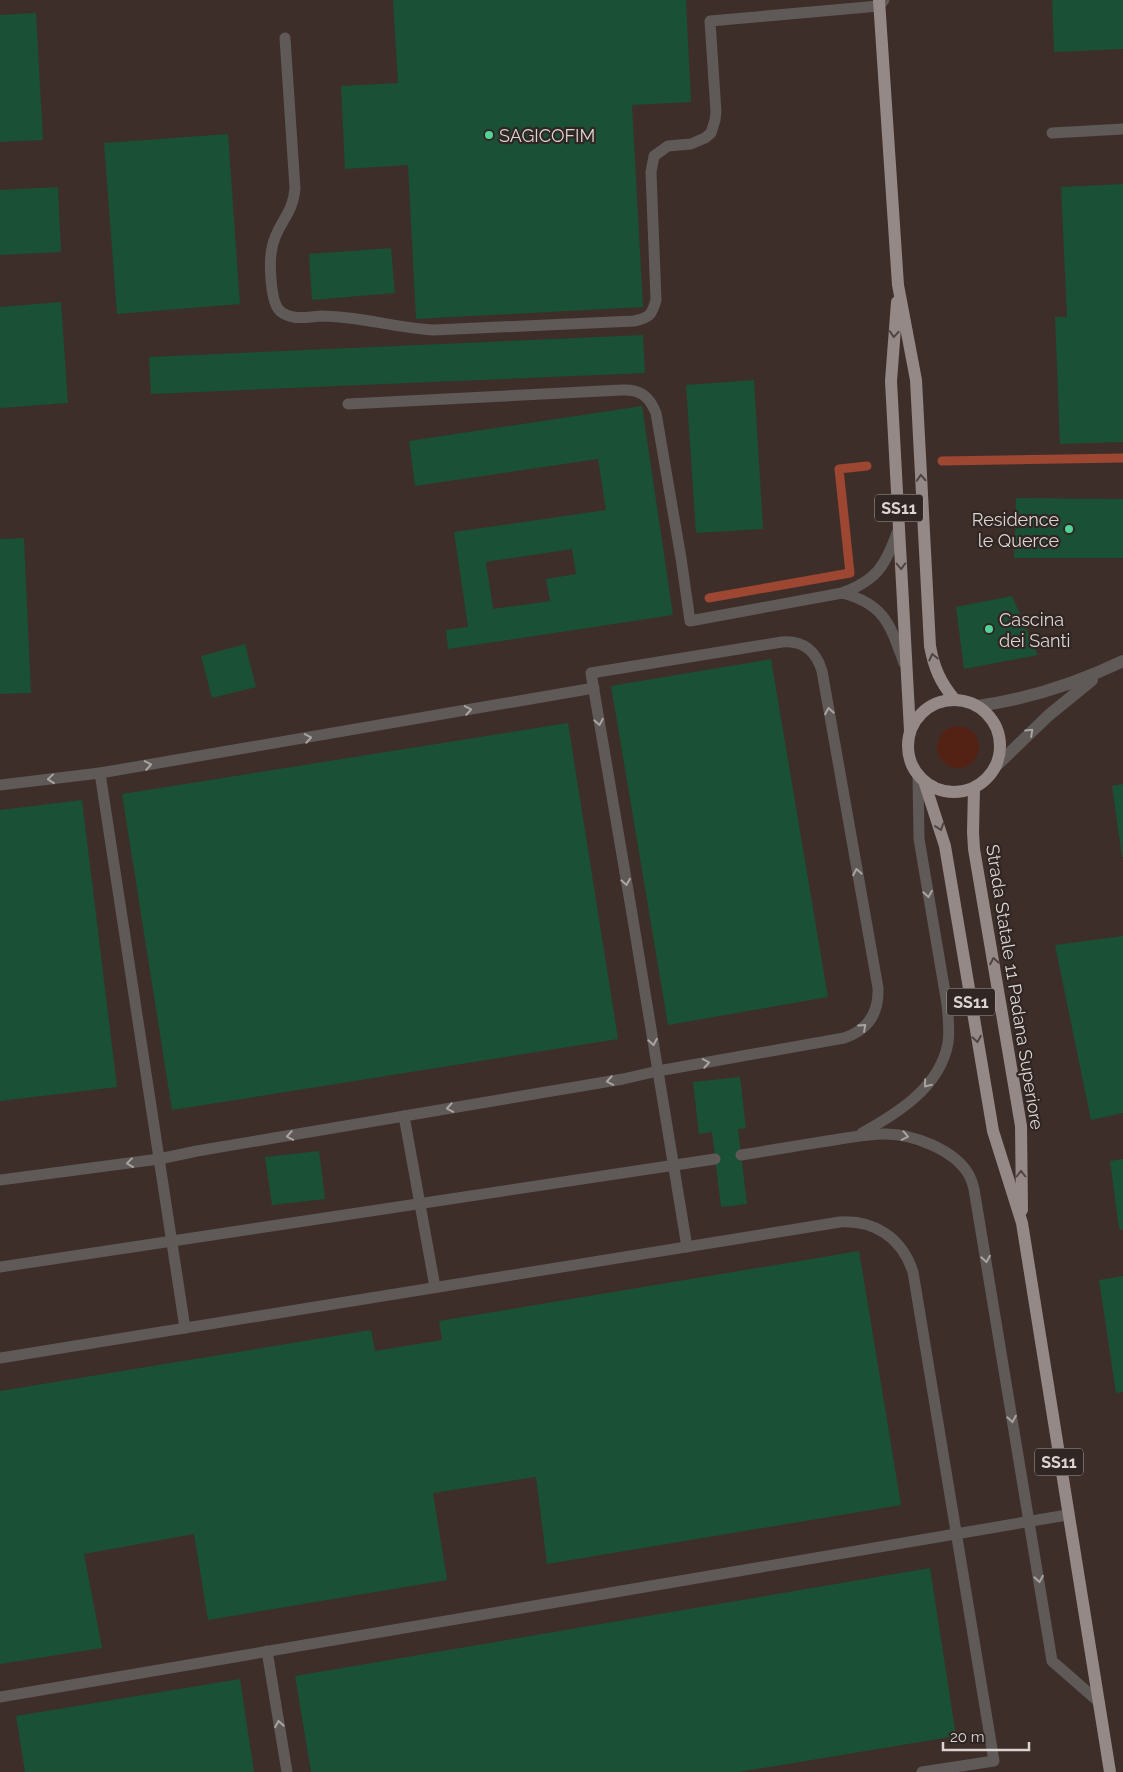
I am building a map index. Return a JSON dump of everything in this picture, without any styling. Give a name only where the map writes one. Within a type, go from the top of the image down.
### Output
[{"type":"main road","name":"Strada Statale 11 Padana Superiore","points":[[880,2],[898,285],[916,380],[930,646],[938,675],[955,700]]},
{"type":"main road","name":"Strada Statale 11 Padana Superiore","points":[[898,285],[891,381],[900,527],[905,667],[910,731],[908,755],[914,770],[921,779],[943,835],[992,1131],[1022,1223]]},
{"type":"main road","points":[[910,731],[916,718],[927,708],[940,702],[955,700],[977,706],[993,720],[998,733],[1000,747],[995,767],[987,779],[974,788],[960,792],[944,792],[930,786],[921,779]]},
{"type":"main road","name":"Strada Statale 11 Padana Superiore","points":[[974,788],[974,849],[1021,1126],[1022,1223],[1067,1515],[1110,1772]]},
{"type":"street","points":[[977,706],[1048,692],[1123,661]]},
{"type":"street","points":[[995,767],[1049,715],[1106,669]]},
{"type":"lane","points":[[284,38],[294,194],[290,212],[275,238],[271,259],[274,302],[282,313],[298,318],[320,316],[357,318],[412,329],[434,330],[634,321],[646,318],[652,313],[656,300],[651,172],[654,156],[668,146],[698,142],[711,133],[714,128],[716,112],[710,21],[880,2]]},
{"type":"lane","points":[[1052,132],[1123,129]]},
{"type":"lane","points":[[348,404],[622,390],[639,391],[652,403],[656,413],[690,621],[842,593],[855,588],[880,570],[900,527]]},
{"type":"lane","points":[[842,593],[858,597],[870,603],[884,616],[905,667]]},
{"type":"lane","points":[[0,1180],[159,1159],[613,1081],[658,1071],[852,1036],[866,1026],[875,1013],[878,988],[822,671],[814,654],[807,646],[798,642],[782,642],[591,674],[594,688],[658,1071],[674,1166],[687,1247]]},
{"type":"lane","points":[[0,785],[100,773],[594,688]]},
{"type":"lane","points":[[100,773],[184,1328]]},
{"type":"lane","points":[[856,1137],[897,1113],[914,1099],[939,1068],[948,1044],[947,1004],[919,839],[921,779]]},
{"type":"lane","points":[[404,1116],[435,1287]]},
{"type":"lane","points":[[741,1155],[887,1134],[915,1138],[930,1144],[948,1154],[969,1174],[974,1189],[1052,1661],[1099,1702]]},
{"type":"lane","points":[[0,1267],[715,1159]]},
{"type":"lane","points":[[0,1358],[850,1221],[868,1224],[894,1239],[906,1254],[913,1272],[994,1761],[922,1772]]},
{"type":"lane","points":[[0,1697],[1067,1515]]},
{"type":"lane","points":[[267,1652],[287,1772]]},
{"type":"shaded area","points":[[0,0],[1123,0],[1123,1772],[0,1772]]},
{"type":"shaded area","points":[[958,726],[973,732],[979,747],[973,762],[958,768],[943,762],[937,747],[943,732]]},
{"type":"building","name":"SAGICOFIM","points":[[393,0],[686,0],[691,102],[632,105],[643,307],[416,319],[408,165],[345,169],[341,86],[398,83]]},
{"type":"building","points":[[1052,0],[1123,0],[1123,49],[1054,52]]},
{"type":"building","points":[[36,13],[43,140],[0,142],[0,15]]},
{"type":"building","points":[[228,134],[240,304],[117,314],[104,143]]},
{"type":"building","points":[[1123,184],[1123,442],[1060,444],[1055,317],[1067,317],[1061,187]]},
{"type":"building","points":[[58,187],[61,252],[0,255],[0,190]]},
{"type":"building","points":[[391,248],[395,293],[312,300],[309,254]]},
{"type":"building","points":[[61,302],[68,403],[0,408],[0,307]]},
{"type":"building","points":[[643,335],[645,373],[151,394],[149,357]]},
{"type":"building","points":[[754,380],[763,529],[696,533],[686,385]]},
{"type":"building","points":[[642,406],[673,615],[448,649],[446,630],[468,627],[454,532],[606,510],[598,459],[415,486],[409,441]],"holes":[[[572,549],[576,574],[546,579],[550,601],[493,609],[486,562]]]},
{"type":"building","name":"Residence le Querce","points":[[1016,498],[1123,499],[1123,558],[1014,558]]},
{"type":"building","points":[[24,538],[31,693],[0,694],[0,539]]},
{"type":"building","points":[[1012,596],[1038,655],[964,669],[956,607]]},
{"type":"building","points":[[245,644],[256,687],[212,698],[201,656]]},
{"type":"building","points":[[771,659],[828,997],[668,1025],[611,686]]},
{"type":"building","points":[[568,723],[618,1039],[172,1110],[122,794]]},
{"type":"building","points":[[1123,784],[1123,857],[1122,857],[1112,786]]},
{"type":"building","points":[[82,800],[117,1087],[0,1101],[0,810]]},
{"type":"building","points":[[1123,936],[1123,1113],[1091,1120],[1055,945]]},
{"type":"building","points":[[740,1077],[746,1128],[738,1129],[747,1204],[721,1207],[712,1132],[699,1134],[693,1082]]},
{"type":"building","points":[[319,1151],[325,1199],[272,1205],[265,1157]]},
{"type":"building","points":[[1123,1159],[1123,1230],[1119,1229],[1110,1161]]},
{"type":"building","points":[[859,1251],[901,1505],[547,1564],[536,1477],[433,1493],[447,1580],[208,1620],[194,1534],[84,1554],[102,1648],[0,1664],[0,1391],[371,1330],[375,1351],[442,1340],[439,1321]]},
{"type":"building","points":[[1123,1276],[1123,1392],[1116,1393],[1099,1280]]},
{"type":"building","points":[[930,1568],[956,1736],[739,1772],[311,1772],[295,1676]]},
{"type":"building","points":[[240,1679],[254,1772],[25,1772],[16,1716]]},
{"type":"waterway","points":[[942,461],[1123,458]]},
{"type":"waterway","points":[[709,598],[850,573],[839,469],[867,466]]},
{"type":"place","name":"SAGICOFIM","points":[[489,135]]},
{"type":"place","name":"Residence le Querce","points":[[1069,529]]},
{"type":"place","name":"Cascina dei Santi","points":[[989,629]]}]
